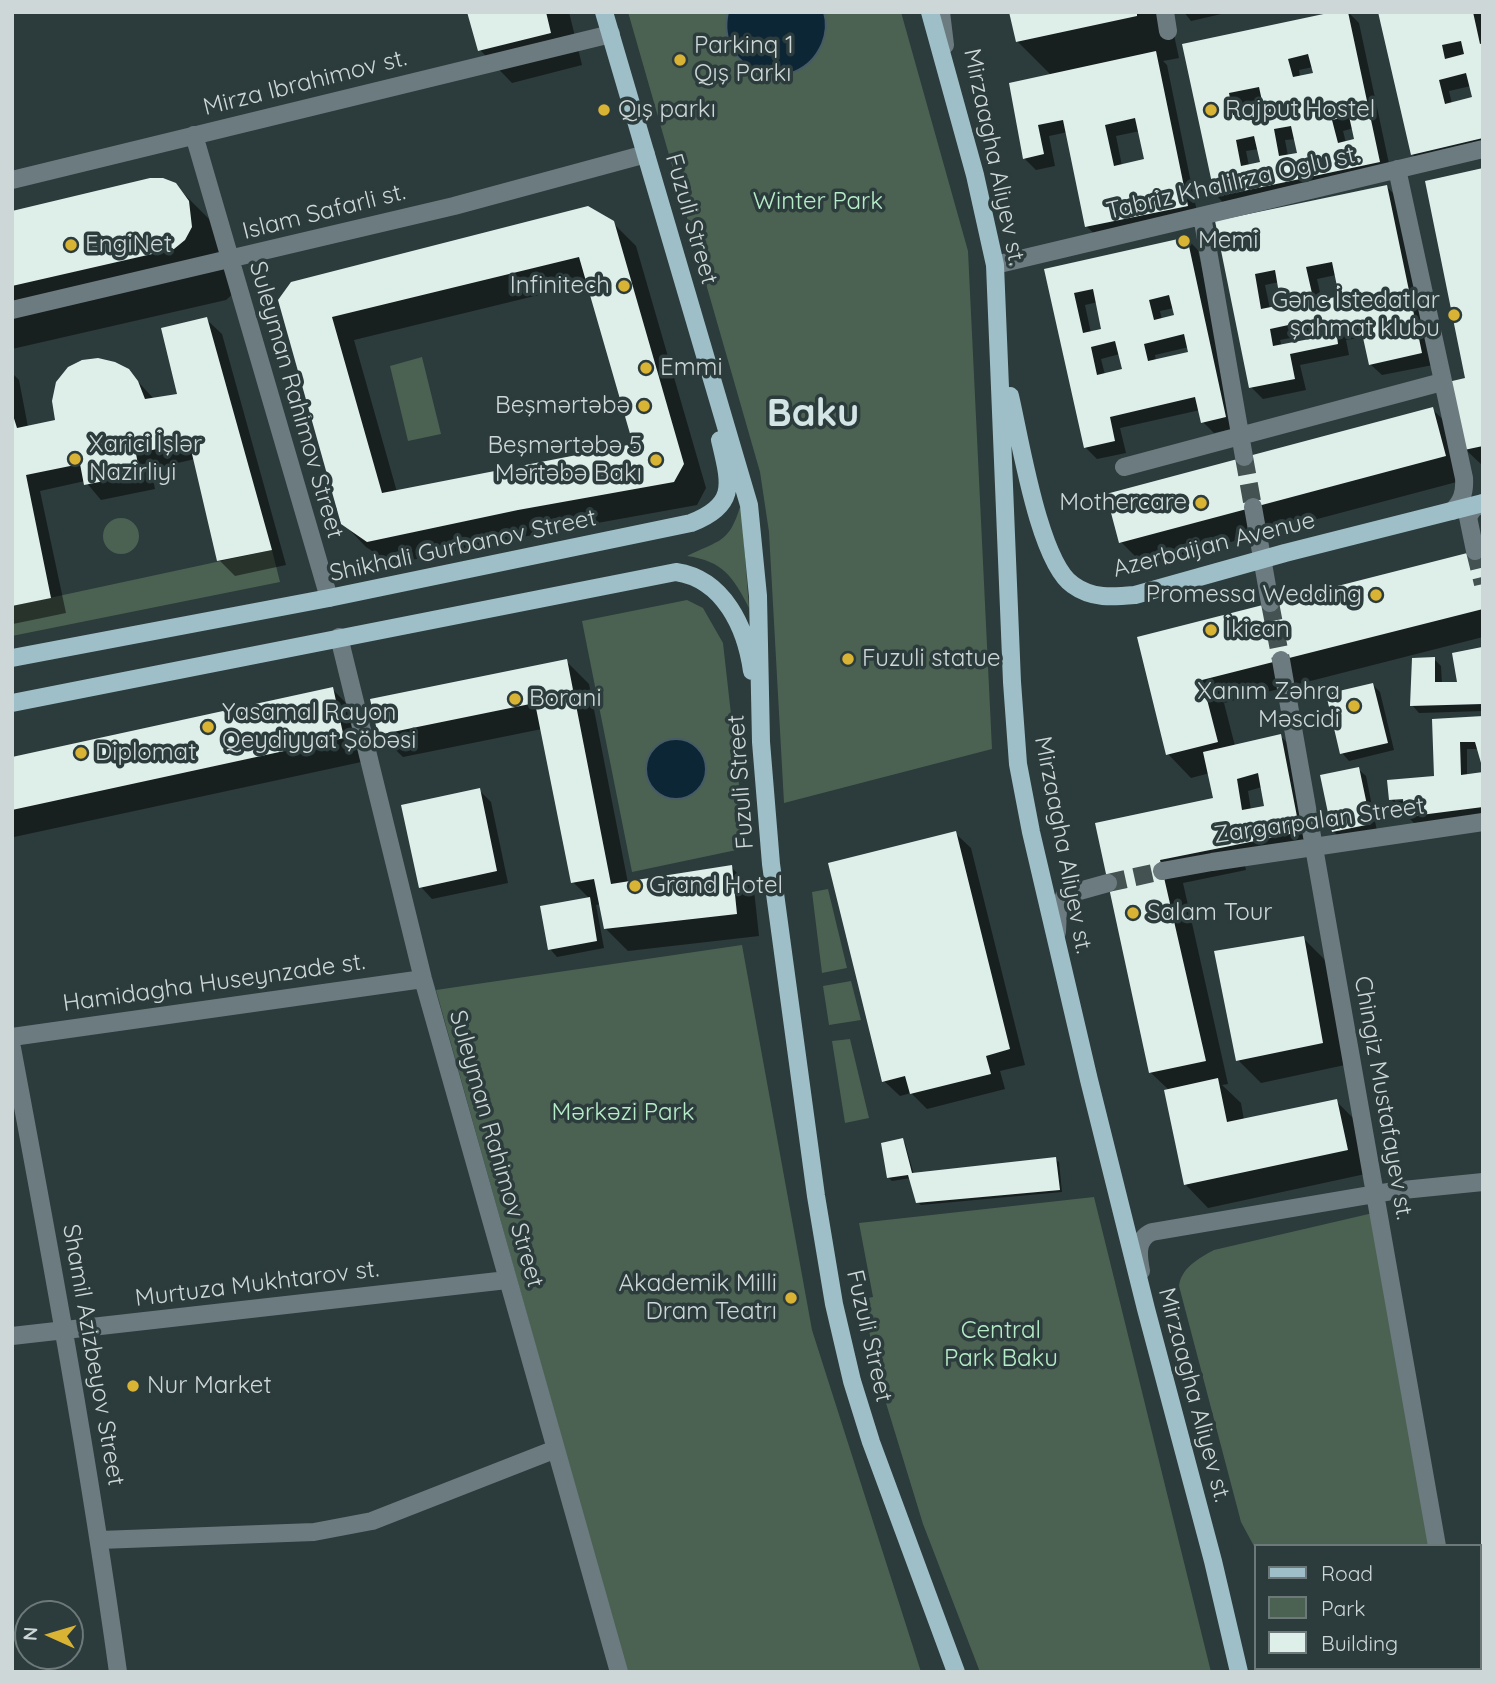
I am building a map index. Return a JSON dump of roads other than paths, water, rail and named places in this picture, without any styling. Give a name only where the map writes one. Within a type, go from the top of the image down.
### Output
[{"type":"main road","name":"Fuzuli Street","points":[[604,12],[749,505],[758,596],[761,742],[769,852],[785,984],[834,1304],[852,1381],[871,1442],[956,1672]]},
{"type":"main road","points":[[930,12],[949,79]]},
{"type":"main road","name":"Mirzaagha Aliyev st.","points":[[949,79],[975,175],[995,265],[1011,658],[1018,764],[1059,953],[1239,1672]]},
{"type":"main road","name":"Shikhali Gurbanov Street","points":[[12,659],[671,529],[713,513],[723,503],[727,475],[692,310]]},
{"type":"main road","name":"Azerbaijan Avenue","points":[[1000,355],[1045,542],[1059,572],[1071,584],[1090,595],[1111,597],[1135,594],[1483,503]]},
{"type":"main road","points":[[12,702],[664,573],[686,573],[701,579],[719,594],[741,626],[751,667],[761,742]]},
{"type":"street","name":"Mirzaagha Aliyev st.","points":[[941,12],[949,79]]},
{"type":"street","points":[[1165,12],[1168,31]]},
{"type":"street","name":"Mirza Ibrahimov st.","points":[[12,180],[611,34]]},
{"type":"street","name":"Suleyman Rahimov Street","points":[[194,135],[329,598]]},
{"type":"street","name":"Tabriz Khalilrza Oglu st.","points":[[995,265],[1483,149]]},
{"type":"street","name":"Islam Safarli st.","points":[[12,310],[454,205],[646,154]]},
{"type":"street","points":[[1397,169],[1465,486],[1461,501],[1452,511]]},
{"type":"street","points":[[1202,216],[1244,457]]},
{"type":"street","points":[[1124,467],[1442,382]]},
{"type":"street","points":[[1475,551],[1468,517],[1473,509],[1483,503]]},
{"type":"street","points":[[1253,508],[1270,603]]},
{"type":"street","name":"Suleyman Rahimov Street","points":[[339,637],[422,979],[619,1672]]},
{"type":"street","name":"Chingiz Mustafayev st.","points":[[1281,660],[1437,1544]]},
{"type":"street","name":"Zargarpalan Street","points":[[1162,871],[1483,822]]},
{"type":"street","points":[[1059,953],[1057,920],[1062,898],[1069,892],[1108,883]]},
{"type":"street","name":"Hamidagha Huseynzade st.","points":[[12,1037],[422,979]]},
{"type":"street","name":"Shamil Azizbeyov Street","points":[[12,1048],[65,1331],[100,1540],[118,1672]]},
{"type":"street","points":[[1146,1309],[1139,1250],[1145,1235],[1376,1194],[1483,1182]]},
{"type":"street","name":"Murtuza Mukhtarov st.","points":[[12,1336],[507,1280]]},
{"type":"street","points":[[100,1540],[314,1532],[372,1521],[556,1449]]},
{"type":"water","points":[[728,12],[824,12],[826,24],[822,44],[810,61],[795,72],[778,75],[760,72],[745,64],[733,51],[727,33]]},
{"type":"water","points":[[670,739],[682,739],[701,752],[706,769],[704,781],[693,794],[682,799],[670,799],[651,786],[646,775],[646,763],[659,744]]},
{"type":"tunnel","points":[[1244,457],[1253,507]]},
{"type":"tunnel","points":[[1475,551],[1483,584]]},
{"type":"tunnel","points":[[1270,603],[1281,660]]},
{"type":"tunnel","points":[[1108,883],[1162,871]]},
{"type":"place","name":"Parkinq 1 Qış Parkı","points":[[680,60]]},
{"type":"place","name":"Qış parkı","points":[[604,110]]},
{"type":"place","name":"Rajput Hostel","points":[[1211,110]]},
{"type":"place","name":"Memi","points":[[1184,241]]},
{"type":"place","name":"EngiNet","points":[[71,245]]},
{"type":"place","name":"Infinitech","points":[[624,286]]},
{"type":"place","name":"Gənc İstedatlar şahmat klubu","points":[[1454,315]]},
{"type":"place","name":"Emmi","points":[[646,368]]},
{"type":"place","name":"Beşmərtəbə","points":[[644,406]]},
{"type":"place","name":"Xarici İşlər Nazirliyi","points":[[75,459]]},
{"type":"place","name":"Beşmərtəbə 5 Mərtəbə Bakı","points":[[656,460]]},
{"type":"place","name":"Mothercare","points":[[1201,503]]},
{"type":"place","name":"Promessa Wedding","points":[[1376,595]]},
{"type":"place","name":"İkican","points":[[1211,630]]},
{"type":"place","name":"Fuzuli statue","points":[[848,659]]},
{"type":"place","name":"Borani","points":[[515,699]]},
{"type":"place","name":"Xanım Zəhra Məscidi","points":[[1354,706]]},
{"type":"place","name":"Yasamal Rayon Qeydiyyat Şöbəsi","points":[[208,727]]},
{"type":"place","name":"Diplomat","points":[[81,753]]},
{"type":"place","name":"Grand Hotel","points":[[635,886]]},
{"type":"place","name":"Salam Tour","points":[[1133,913]]},
{"type":"place","name":"Akademik Milli Dram Teatrı","points":[[791,1298]]},
{"type":"place","name":"Nur Market","points":[[133,1386]]},
{"type":"district","name":"Baku","points":[[813,415]]},
{"type":"park label","name":"Winter Park","points":[[818,202]]},
{"type":"park label","name":"Mərkəzi Park","points":[[623,1113]]},
{"type":"park label","name":"Central Park Baku","points":[[1001,1345]]}]
